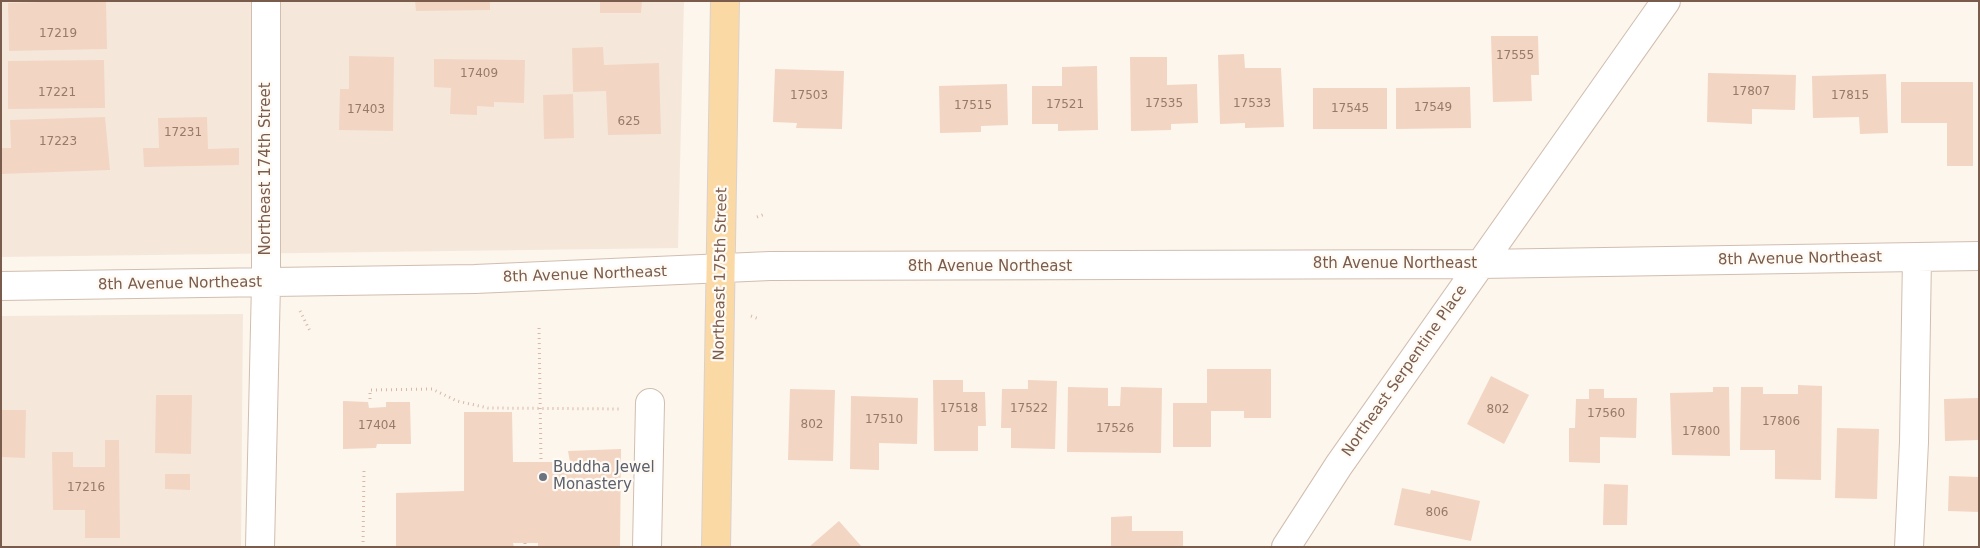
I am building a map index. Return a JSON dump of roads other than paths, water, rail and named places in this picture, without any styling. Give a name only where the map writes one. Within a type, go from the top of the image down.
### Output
[{"type":"main road","name":"Northeast 175th Street","points":[[716,547],[725,1]]},
{"type":"street","name":"Northeast 174th Street","points":[[260,547],[266,283],[266,1]]},
{"type":"street","name":"Northeast Serpentine Place","points":[[1286,547],[1339,465],[1666,1]]},
{"type":"street","name":"8th Avenue Northeast","points":[[1,286],[474,279],[721,268],[1480,264],[1979,256]]},
{"type":"street","points":[[1909,547],[1914,442],[1917,257]]},
{"type":"street","points":[[647,547],[650,406]]},
{"type":"place","name":"Buddha Jewel Monastery","points":[[543,477]]}]
